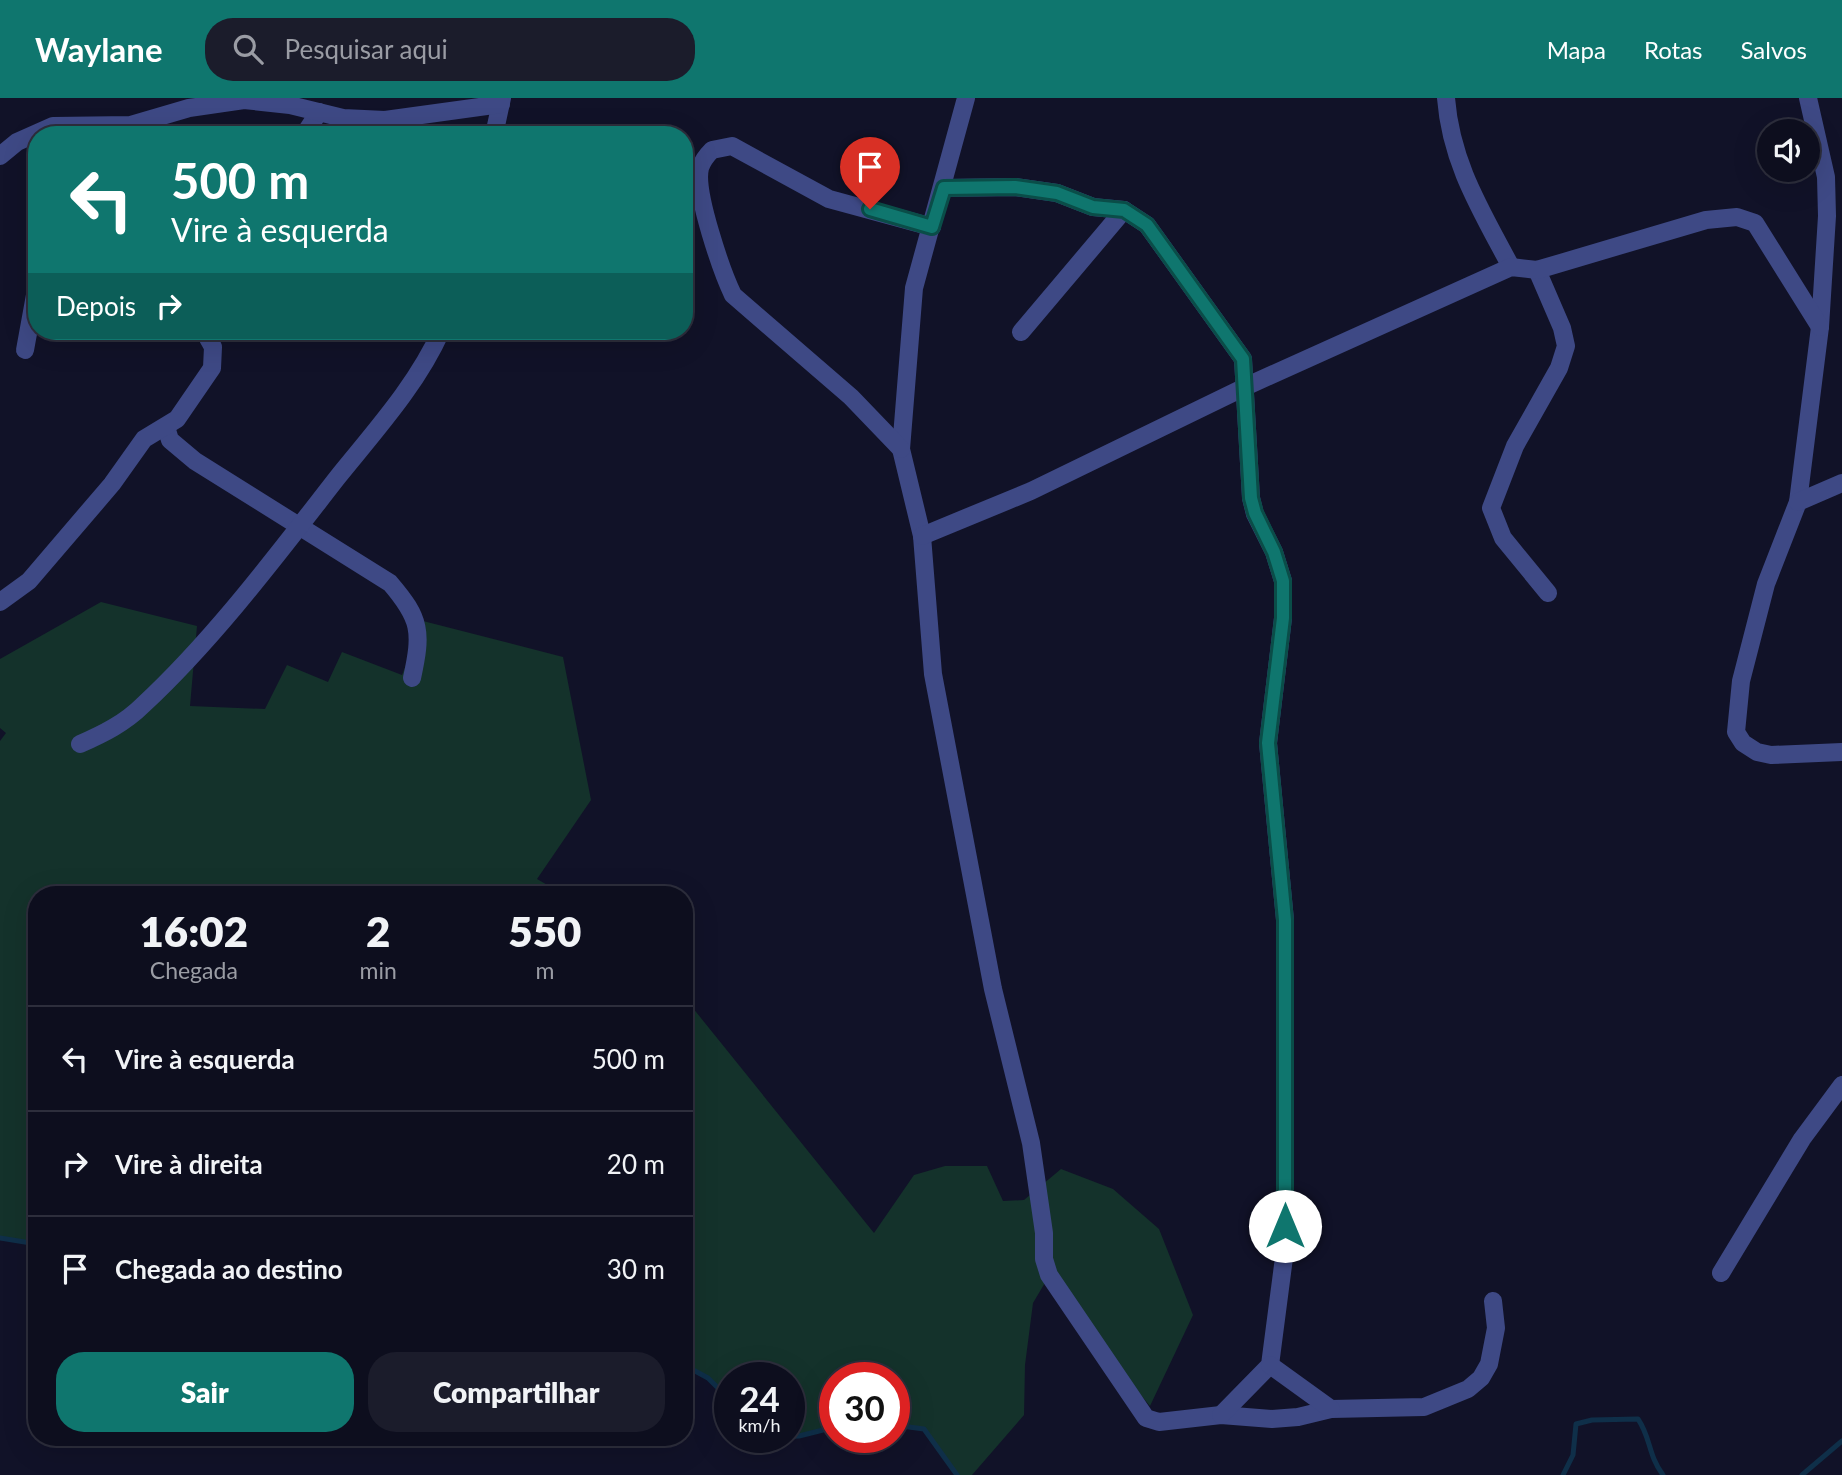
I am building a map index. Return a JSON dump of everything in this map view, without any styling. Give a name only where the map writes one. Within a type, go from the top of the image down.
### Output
[{"type":"street","points":[[966,98],[944,188],[914,288],[901,449],[922,536],[933,674],[993,989],[1031,1143],[1044,1233],[1044,1259],[1049,1275],[1146,1418],[1159,1422],[1221,1415],[1298,1417],[1331,1409],[1424,1406],[1468,1389],[1481,1378],[1489,1364],[1496,1328],[1493,1301]]},
{"type":"street","points":[[1446,98],[1449,134],[1462,171],[1511,267]]},
{"type":"street","points":[[1808,98],[1826,177],[1827,216],[1821,327],[1798,502],[1763,596],[1741,681],[1736,732],[1742,743],[1757,752],[1771,755],[1842,752]]},
{"type":"street","points":[[153,126],[190,108],[244,100],[290,105],[343,118],[386,121],[502,101],[496,126]]},
{"type":"street","points":[[310,126],[319,112]]},
{"type":"street","points":[[115,126],[137,126]]},
{"type":"street","points":[[0,156],[17,142],[28,138]]},
{"type":"street","points":[[901,449],[851,397],[733,295],[725,279],[699,188],[700,167],[712,150],[732,146],[829,199],[932,227]]},
{"type":"street","points":[[944,188],[1015,187],[1057,193],[1093,207],[1124,210],[1147,225],[1164,245],[1243,359],[1247,386],[1251,498],[1283,581],[1283,618],[1268,743],[1285,920],[1285,1250],[1270,1365],[1221,1415]]},
{"type":"street","points":[[1021,332],[1124,210]]},
{"type":"street","points":[[922,536],[1031,491],[1247,386],[1511,267],[1537,270],[1706,220],[1737,217],[1755,223],[1769,240],[1821,327]]},
{"type":"street","points":[[1537,270],[1562,328],[1566,346],[1559,368],[1515,446],[1491,508],[1503,538],[1548,593]]},
{"type":"street","points":[[25,350],[28,334]]},
{"type":"street","points":[[0,602],[29,581],[112,484],[144,439],[177,419],[212,368],[213,347],[209,340]]},
{"type":"street","points":[[80,744],[109,731],[141,707],[183,666],[300,526],[410,384],[437,340]]},
{"type":"street","points":[[166,427],[170,440],[195,461],[390,583],[409,605],[418,625],[419,643],[412,678]]},
{"type":"street","points":[[1798,502],[1842,483]]},
{"type":"street","points":[[1721,1273],[1802,1139],[1842,1085]]},
{"type":"street","points":[[1270,1365],[1331,1409]]},
{"type":"green space","points":[[101,602],[197,626],[190,706],[265,709],[287,665],[328,682],[342,652],[402,675],[423,621],[563,657],[591,800],[537,879],[549,886],[28,886],[28,1242],[0,1237],[0,741],[6,733],[0,728],[0,659]]},
{"type":"green space","points":[[693,1008],[874,1233],[914,1175],[945,1166],[987,1166],[1003,1201],[1024,1200],[1061,1169],[1113,1189],[1159,1229],[1193,1315],[1150,1406],[1089,1333],[1049,1276],[1033,1303],[1025,1365],[1024,1415],[972,1475],[957,1475],[924,1429],[910,1427],[910,1362],[819,1362],[819,1431],[805,1435],[805,1362],[714,1362],[714,1384],[693,1371]]},
{"type":"waterway","points":[[0,1238],[28,1243]]},
{"type":"waterway","points":[[693,1370],[714,1384]]},
{"type":"waterway","points":[[1563,1475],[1573,1455],[1576,1424],[1592,1420],[1638,1419],[1663,1475]]},
{"type":"waterway","points":[[910,1427],[924,1429],[957,1475]]},
{"type":"waterway","points":[[805,1434],[819,1431]]},
{"type":"waterway","points":[[1802,1475],[1842,1441]]},
{"type":"route","points":[[870,209],[932,227],[944,188],[1015,187],[1057,193],[1093,207],[1124,210],[1147,225],[1164,245],[1243,359],[1250,438],[1251,498],[1283,581],[1283,618],[1268,743],[1285,920],[1285,1226]]}]
